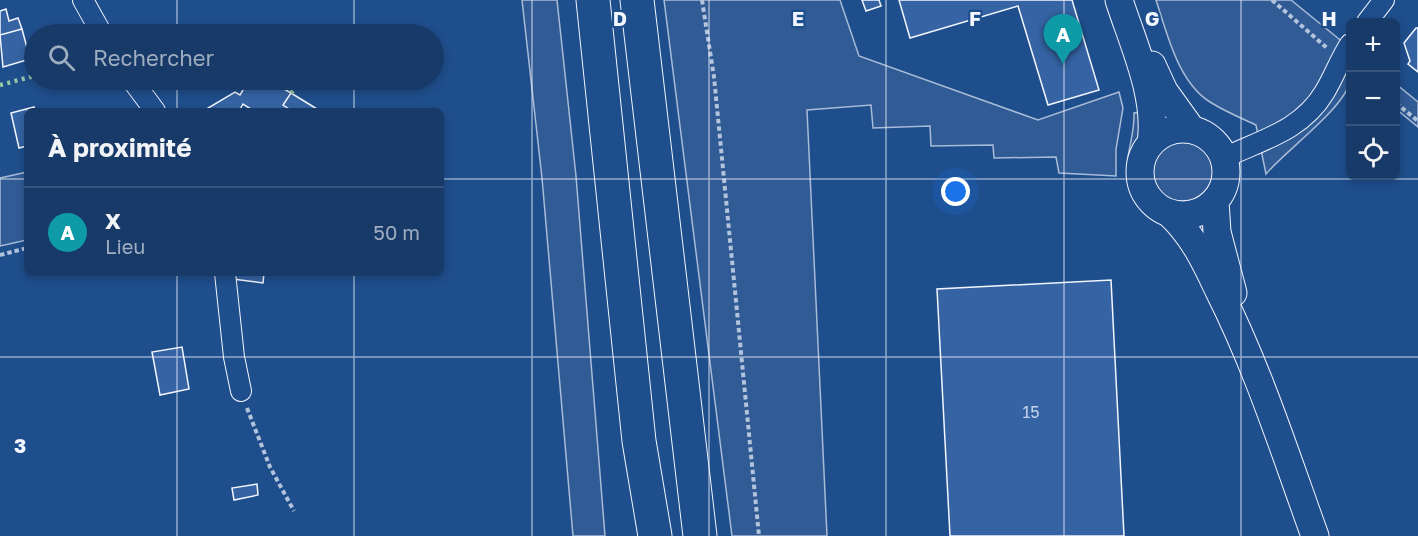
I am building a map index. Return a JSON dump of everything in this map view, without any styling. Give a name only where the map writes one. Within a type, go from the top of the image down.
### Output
[{"type":"highway","points":[[593,0],[639,441],[655,536]]},
{"type":"highway","points":[[638,0],[700,536]]},
{"type":"highway","points":[[634,536],[639,441]]},
{"type":"street","points":[[83,0],[96,24]]},
{"type":"street","points":[[1119,0],[1150,104],[1153,130],[1151,143],[1140,165],[1142,183],[1151,201],[1180,223],[1198,248],[1246,347],[1315,536]]},
{"type":"street","points":[[1131,0],[1153,68],[1164,91],[1192,130]]},
{"type":"street","points":[[1370,18],[1384,0]]},
{"type":"street","points":[[1224,158],[1297,124],[1312,110],[1324,93],[1346,52]]},
{"type":"street","points":[[139,90],[153,108]]},
{"type":"street","points":[[1151,143],[1162,134],[1177,129],[1192,130],[1211,140],[1224,158],[1225,181],[1215,201],[1217,232],[1246,347]]},
{"type":"street","points":[[1169,213],[1194,213],[1215,201]]},
{"type":"street","points":[[225,276],[234,357],[241,392]]},
{"type":"path","points":[[702,0],[714,77],[759,536]]},
{"type":"path","points":[[1272,0],[1328,49]]},
{"type":"path","points":[[1400,107],[1418,121]]},
{"type":"path","points":[[0,255],[24,249]]},
{"type":"path","points":[[241,392],[270,467],[294,511]]},
{"type":"shaded area","points":[[522,0],[557,0],[576,176],[605,536],[573,536],[542,178]]},
{"type":"shaded area","points":[[664,0],[840,0],[859,56],[1038,120],[1119,92],[1123,108],[1116,149],[1116,176],[1059,173],[1056,157],[994,158],[993,145],[931,146],[930,126],[873,128],[871,105],[807,110],[827,536],[732,536]]},
{"type":"shaded area","points":[[1156,0],[1291,0],[1346,45],[1346,92],[1326,116],[1266,174],[1256,125],[1210,102],[1199,93],[1182,70],[1169,42]]},
{"type":"shaded area","points":[[1400,87],[1418,102],[1418,127],[1400,112]]},
{"type":"shaded area","points":[[1141,112],[1135,163],[1129,187],[1127,167],[1134,113]]},
{"type":"shaded area","points":[[1182,139],[1204,148],[1213,170],[1204,192],[1182,201],[1160,192],[1151,170],[1160,148]]},
{"type":"shaded area","points":[[24,173],[24,241],[0,246],[0,178]]},
{"type":"building","points":[[862,0],[879,0],[881,6],[866,11]]},
{"type":"building","points":[[899,0],[1072,0],[1099,90],[1048,105],[1018,6],[910,38]]},
{"type":"building","points":[[6,9],[9,21],[18,18],[22,29],[0,35],[0,11]]},
{"type":"building","points":[[1418,28],[1418,72],[1408,64],[1410,61],[1404,43]]},
{"type":"building","points":[[22,29],[24,61],[3,67],[0,35]]},
{"type":"building","points":[[243,90],[286,90],[291,93],[283,105],[288,108],[249,108],[243,104],[241,108],[208,108],[235,92],[240,95]]},
{"type":"building","points":[[291,93],[315,108],[288,108],[283,105]]},
{"type":"building","points":[[24,110],[24,147],[19,148],[11,113]]},
{"type":"building","points":[[234,276],[264,276],[263,283],[233,279]]},
{"type":"building","points":[[1111,280],[1124,536],[950,536],[937,289]]},
{"type":"building","points":[[182,347],[189,389],[160,395],[152,352]]},
{"type":"building","points":[[257,484],[258,495],[234,500],[232,488]]},
{"type":"hedge","points":[[0,85],[24,79]]},
{"type":"place","name":"X","points":[[1063,64]]}]
